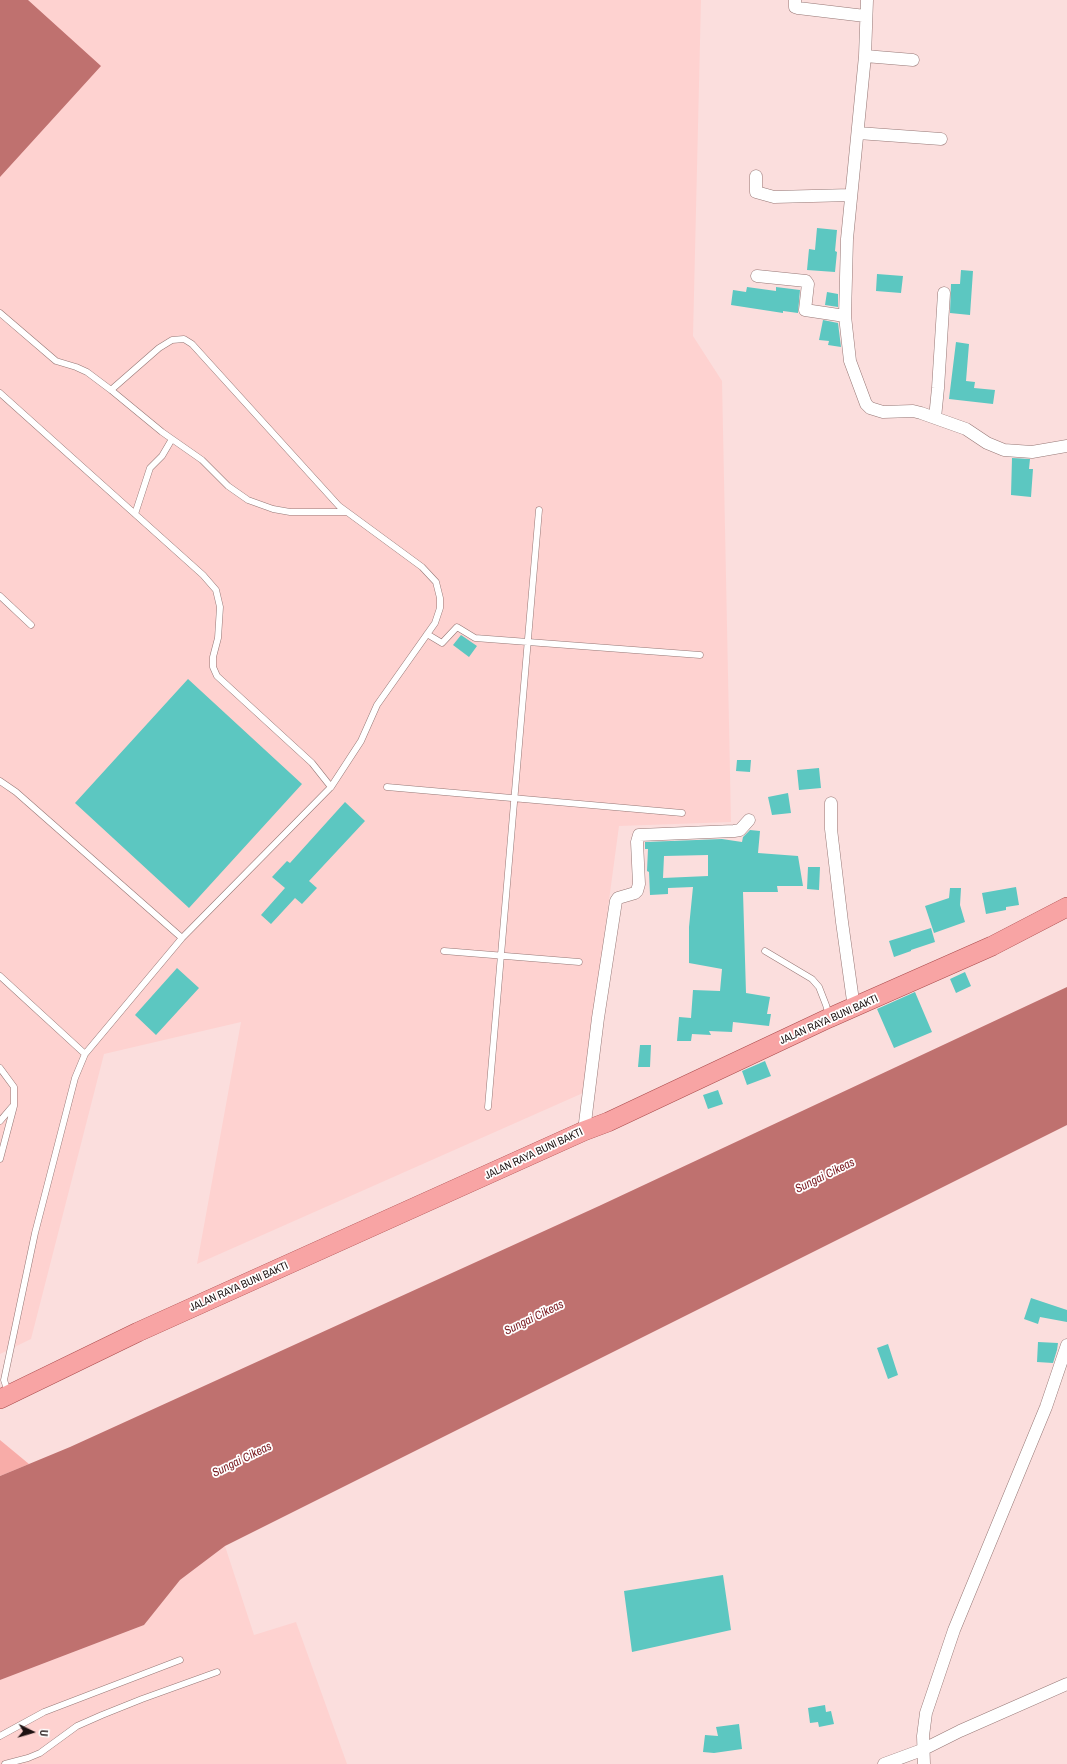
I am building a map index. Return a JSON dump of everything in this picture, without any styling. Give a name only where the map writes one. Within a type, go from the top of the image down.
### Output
[{"type":"main road","name":"JALAN RAYA BUNI BAKTI","points":[[3,1388],[138,1332],[584,1131],[608,1122],[829,1018],[992,946],[1067,907]]},
{"type":"street","points":[[794,0],[795,7],[798,8],[865,16]]},
{"type":"street","points":[[867,0],[865,16],[865,56],[847,239],[845,316],[850,361],[866,404],[877,410],[913,411],[935,418],[966,429],[987,443],[1004,450],[1032,452],[1067,446]]},
{"type":"street","points":[[865,56],[913,60]]},
{"type":"street","points":[[858,133],[941,139]]},
{"type":"street","points":[[756,176],[756,192],[774,196],[851,195]]},
{"type":"street","points":[[757,276],[806,281],[808,284],[804,310],[845,316]]},
{"type":"street","points":[[935,418],[944,293]]},
{"type":"street","points":[[831,803],[831,829],[854,1008]]},
{"type":"street","points":[[584,1131],[598,1018],[616,901],[618,898],[637,891],[639,884],[637,842],[639,835],[734,831],[740,830],[749,820]]},
{"type":"street","points":[[924,1764],[922,1750],[926,1713],[954,1630],[1046,1407],[1067,1345]]},
{"type":"street","points":[[884,1764],[922,1750],[1067,1684]]},
{"type":"lane","points":[[0,313],[56,361],[87,372],[112,390],[172,439],[202,460],[228,486],[248,500],[273,509],[290,512],[346,512]]},
{"type":"lane","points":[[3,1388],[35,1233],[75,1078],[85,1054],[182,938],[331,786],[361,741],[377,705],[435,623],[440,608],[440,598],[436,582],[422,567],[339,506],[192,344],[184,339],[172,340],[159,348],[112,390]]},
{"type":"lane","points":[[0,393],[203,575],[216,590],[220,607],[218,638],[213,657],[213,667],[217,676],[312,763],[331,786]]},
{"type":"lane","points":[[135,514],[150,468],[162,456],[172,439]]},
{"type":"lane","points":[[488,1107],[539,510]]},
{"type":"lane","points":[[0,596],[31,625]]},
{"type":"lane","points":[[427,634],[442,643],[457,627],[475,638],[700,655]]},
{"type":"lane","points":[[0,781],[16,792],[182,938]]},
{"type":"lane","points":[[387,787],[682,813]]},
{"type":"lane","points":[[444,951],[579,962]]},
{"type":"lane","points":[[765,951],[812,979],[819,988],[826,1004],[829,1018]]},
{"type":"lane","points":[[0,976],[85,1054]]},
{"type":"lane","points":[[0,1159],[14,1106],[14,1087],[1,1069]]},
{"type":"lane","points":[[0,1121],[14,1106]]},
{"type":"lane","points":[[0,1736],[44,1712],[180,1660]]},
{"type":"lane","points":[[5,1764],[40,1753],[77,1726],[102,1715],[142,1698],[216,1672]]},
{"type":"shaded area","points":[[0,0],[701,0],[693,336],[722,381],[731,822],[619,826],[583,1093],[197,1264],[241,1022],[104,1054],[31,1339],[0,1354]]},
{"type":"shaded area","points":[[0,1440],[29,1464],[0,1476]]},
{"type":"shaded area","points":[[225,1546],[254,1635],[296,1622],[347,1764],[0,1764],[0,1680],[144,1625],[180,1580]]},
{"type":"water","points":[[0,0],[28,0],[101,66],[0,177]]},
{"type":"water","name":"Sungai Cikeas","points":[[1067,987],[1067,1125],[225,1546],[180,1580],[144,1625],[0,1680],[0,1476],[70,1447],[599,1206]]},
{"type":"building","points":[[817,228],[837,230],[835,272],[807,270],[809,249],[815,250]]},
{"type":"building","points":[[961,270],[973,271],[970,315],[950,313],[951,284],[960,284]]},
{"type":"building","points":[[877,274],[903,276],[901,293],[876,291]]},
{"type":"building","points":[[747,287],[776,291],[776,287],[800,290],[798,313],[783,311],[783,313],[731,305],[733,290],[746,292]]},
{"type":"building","points":[[827,292],[838,294],[838,307],[825,305]]},
{"type":"building","points":[[823,320],[838,323],[841,347],[828,345],[829,341],[819,340]]},
{"type":"building","points":[[956,342],[969,344],[966,381],[975,382],[974,388],[995,390],[993,404],[949,399]]},
{"type":"building","points":[[1012,458],[1030,459],[1029,469],[1033,469],[1031,497],[1011,495]]},
{"type":"building","points":[[461,635],[477,646],[469,657],[453,645]]},
{"type":"building","points":[[188,679],[302,784],[189,908],[75,803]]},
{"type":"building","points":[[737,760],[751,760],[750,772],[736,771]]},
{"type":"building","points":[[819,768],[821,788],[799,790],[797,770]]},
{"type":"building","points":[[788,793],[791,813],[772,815],[768,797]]},
{"type":"building","points":[[345,802],[365,821],[309,881],[317,888],[302,904],[295,898],[271,924],[261,915],[285,888],[272,877],[287,861],[290,863]]},
{"type":"building","points":[[750,830],[760,831],[758,853],[798,856],[803,886],[777,886],[778,892],[743,892],[746,993],[770,997],[767,1014],[771,1014],[769,1026],[733,1022],[732,1032],[709,1031],[711,1035],[692,1034],[691,1041],[677,1041],[679,1017],[691,1018],[693,990],[720,991],[722,969],[689,963],[689,927],[693,887],[668,888],[668,894],[650,895],[649,872],[647,871],[648,849],[645,849],[645,842],[722,839],[742,842],[743,837]],"holes":[[[708,855],[708,876],[663,878],[664,856]]]},
{"type":"building","points":[[808,867],[820,867],[819,890],[807,889]]},
{"type":"building","points":[[1016,887],[1019,905],[1006,907],[1006,910],[986,914],[982,893]]},
{"type":"building","points":[[950,888],[961,888],[960,905],[965,922],[934,933],[925,906],[949,898]]},
{"type":"building","points":[[931,928],[935,942],[894,957],[889,941]]},
{"type":"building","points":[[177,968],[199,988],[156,1035],[135,1015]]},
{"type":"building","points":[[965,972],[971,986],[956,993],[950,979]]},
{"type":"building","points":[[915,992],[932,1032],[894,1048],[877,1009]]},
{"type":"building","points":[[640,1045],[651,1045],[650,1067],[638,1067]]},
{"type":"building","points":[[765,1061],[771,1076],[747,1085],[742,1071]]},
{"type":"building","points":[[718,1090],[723,1104],[708,1109],[703,1095]]},
{"type":"building","points":[[1031,1298],[1067,1310],[1067,1322],[1040,1317],[1038,1324],[1024,1319]]},
{"type":"building","points":[[1038,1342],[1058,1343],[1053,1363],[1037,1362]]},
{"type":"building","points":[[888,1344],[898,1375],[888,1379],[877,1348]]},
{"type":"building","points":[[723,1575],[731,1630],[632,1652],[624,1591]]},
{"type":"building","points":[[825,1705],[826,1712],[831,1711],[834,1724],[819,1727],[818,1722],[810,1723],[808,1708]]},
{"type":"building","points":[[739,1724],[742,1749],[714,1753],[703,1752],[705,1735],[718,1736],[716,1727]]}]
